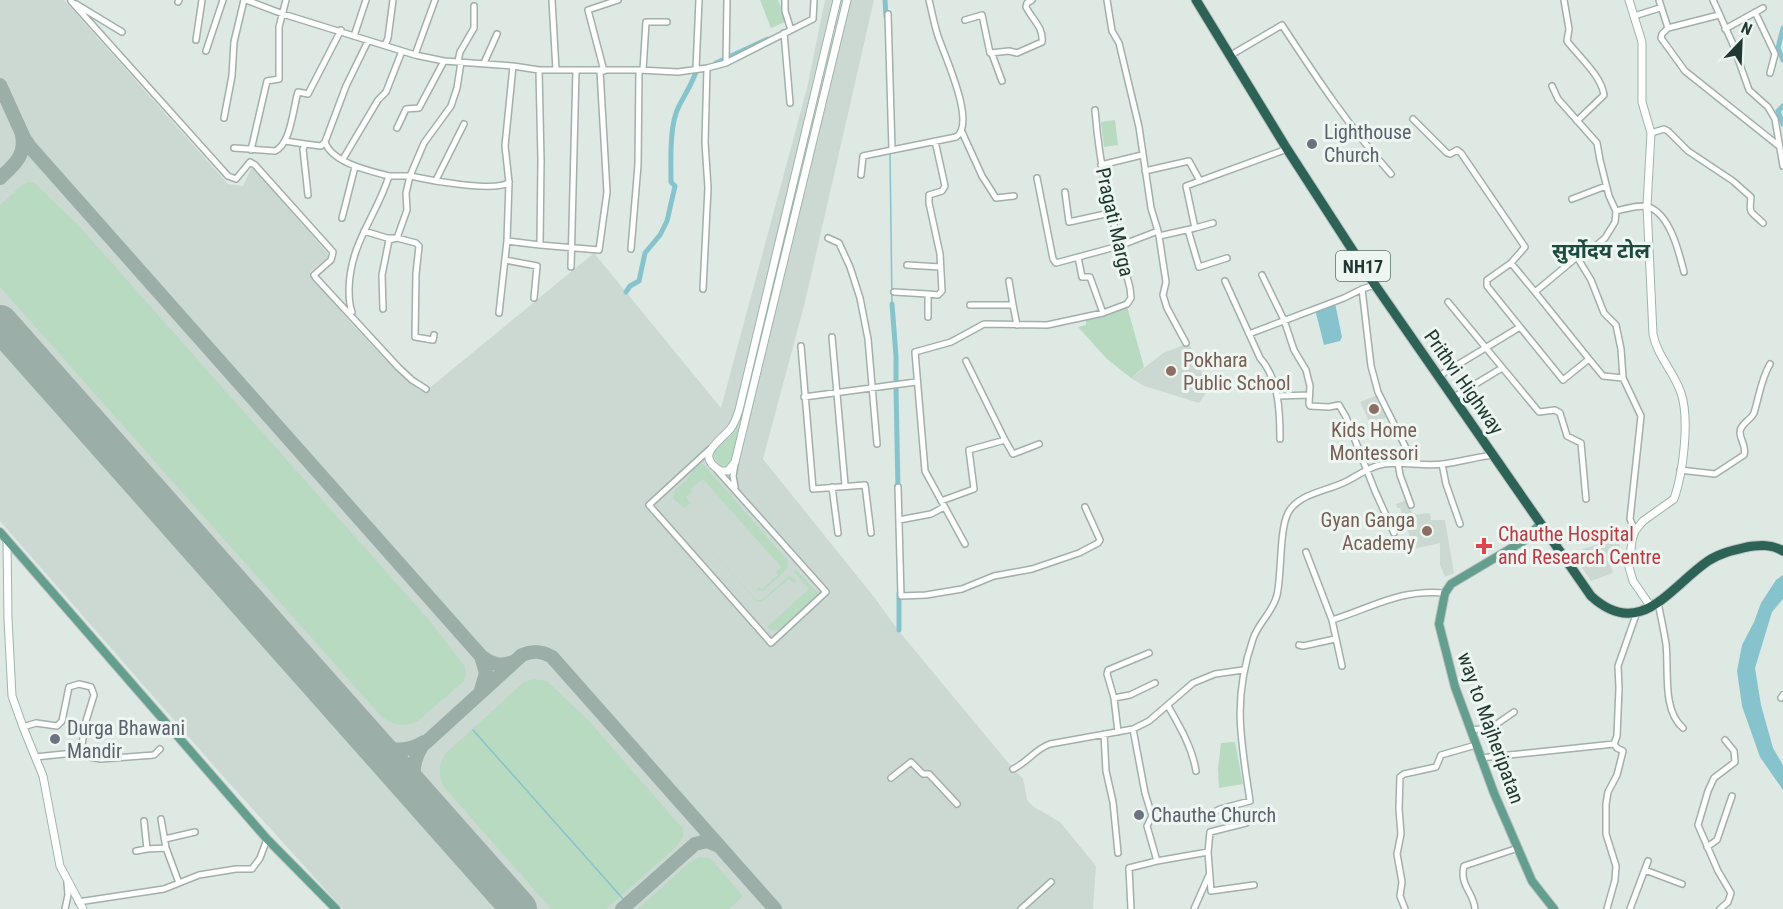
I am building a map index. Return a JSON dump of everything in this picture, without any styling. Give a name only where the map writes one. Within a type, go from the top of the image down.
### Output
[{"type":"highway","name":"Prithvi Highway","points":[[1196,0],[1287,150],[1375,285],[1591,596],[1617,612],[1637,612],[1654,605],[1717,556],[1763,545],[1770,545],[1783,551]]},
{"type":"main road","points":[[1445,592],[1451,584],[1525,540],[1540,524]]},
{"type":"main road","points":[[0,532],[267,839],[336,909]]},
{"type":"main road","name":"way to Majheripatan","points":[[1445,592],[1439,624],[1455,687],[1480,758],[1532,881],[1554,909]]},
{"type":"street","points":[[196,40],[202,0]]},
{"type":"street","points":[[206,51],[223,0]]},
{"type":"street","points":[[224,118],[232,76],[234,42],[248,0],[283,14],[340,30],[368,41],[444,61],[539,70],[678,72],[726,63],[813,19],[814,0]]},
{"type":"street","points":[[251,150],[267,81],[279,79],[279,27],[286,0]]},
{"type":"street","points":[[354,36],[366,0]]},
{"type":"street","points":[[385,45],[388,39],[393,0]]},
{"type":"street","points":[[415,55],[435,0]]},
{"type":"street","points":[[552,0],[556,70]]},
{"type":"street","points":[[507,241],[599,250],[607,192],[602,71],[588,10],[618,0]]},
{"type":"street","points":[[696,69],[699,0]]},
{"type":"street","points":[[726,63],[727,0]]},
{"type":"street","points":[[785,0],[785,11],[791,30]]},
{"type":"street","points":[[704,455],[826,592],[771,643],[649,505],[731,428],[739,410],[837,0]]},
{"type":"street","points":[[739,494],[733,480],[735,462],[848,0]]},
{"type":"street","points":[[929,0],[937,34],[959,93],[962,132],[982,176],[996,198],[1014,196]]},
{"type":"street","points":[[1107,0],[1112,31],[1119,43],[1135,108],[1151,208],[1159,233],[1166,282],[1163,295],[1167,308],[1186,343]]},
{"type":"street","points":[[1564,0],[1569,29],[1568,41],[1598,79],[1604,92],[1604,96],[1577,121]]},
{"type":"street","points":[[1629,0],[1643,52],[1642,102],[1651,133],[1647,206],[1653,334],[1659,352],[1681,392],[1686,422],[1686,437],[1674,499],[1646,519],[1635,531],[1629,551],[1629,567],[1634,581],[1654,605],[1666,645],[1666,673],[1671,711],[1674,720],[1683,728]]},
{"type":"street","points":[[1659,0],[1668,28]]},
{"type":"street","points":[[1713,0],[1749,90],[1772,112],[1783,166]]},
{"type":"street","points":[[70,1],[122,32]]},
{"type":"street","points":[[70,1],[228,176],[236,179],[247,163],[255,165],[333,252],[331,260],[314,275],[316,278],[398,367],[426,389]]},
{"type":"street","points":[[992,54],[1009,51],[1017,53],[1042,42],[1043,32],[1030,15],[1028,1]]},
{"type":"street","points":[[397,238],[406,210],[405,193],[410,176],[424,143],[451,106],[457,88],[460,52],[474,28],[474,6]]},
{"type":"street","points":[[1634,16],[1660,8]]},
{"type":"street","points":[[1725,29],[1763,8]]},
{"type":"street","points":[[1755,12],[1775,54],[1770,73]]},
{"type":"street","points":[[888,14],[892,150]]},
{"type":"street","points":[[965,20],[982,15],[1002,81]]},
{"type":"street","points":[[1719,15],[1668,28],[1662,34],[1662,38],[1685,70],[1779,146]]},
{"type":"street","points":[[631,249],[638,165],[641,70],[646,22],[667,22]]},
{"type":"street","points":[[1231,55],[1282,26],[1358,137],[1391,174]]},
{"type":"street","points":[[234,148],[275,151],[281,148],[285,141],[297,92],[308,94],[340,30]]},
{"type":"street","points":[[784,33],[790,104]]},
{"type":"street","points":[[484,63],[497,34]]},
{"type":"street","points":[[285,141],[321,146],[325,142],[346,86],[368,41]]},
{"type":"street","points":[[343,159],[378,100],[386,92],[402,51]]},
{"type":"street","points":[[397,128],[406,109],[419,108],[444,61]]},
{"type":"street","points":[[500,313],[507,241],[509,182],[505,146],[513,66]]},
{"type":"street","points":[[703,288],[708,188],[705,142],[707,68]]},
{"type":"street","points":[[539,70],[540,245]]},
{"type":"street","points":[[571,267],[576,71]]},
{"type":"street","points":[[1535,292],[1577,257],[1592,250],[1605,238],[1616,222],[1616,212],[1606,186],[1597,143],[1558,99],[1552,86]]},
{"type":"street","name":"Pragati Marga","points":[[965,544],[925,471],[915,352],[951,342],[984,324],[1047,326],[1103,313],[1127,304],[1131,298],[1110,213],[1101,165],[1095,110]]},
{"type":"street","points":[[1413,119],[1445,152],[1450,154],[1459,151],[1525,247],[1511,263],[1486,283],[1563,380],[1589,359]]},
{"type":"street","points":[[436,180],[464,124]]},
{"type":"street","points":[[1651,133],[1664,129],[1668,131],[1688,151],[1733,181],[1750,197],[1748,206],[1750,211],[1763,223]]},
{"type":"street","points":[[861,175],[863,156],[956,137],[962,132]]},
{"type":"street","points":[[894,292],[939,295],[942,291],[940,254],[929,203],[929,195],[942,191],[945,186],[935,141]]},
{"type":"street","points":[[325,142],[327,149],[355,167],[389,176],[410,176],[485,187],[504,186],[509,182]]},
{"type":"street","points":[[305,144],[303,149],[308,195]]},
{"type":"street","points":[[1196,228],[1186,186],[1287,150]]},
{"type":"street","points":[[1101,165],[1142,155]]},
{"type":"street","points":[[1145,171],[1189,161],[1200,181]]},
{"type":"street","points":[[342,218],[355,167]]},
{"type":"street","points":[[352,312],[350,287],[354,254],[389,176]]},
{"type":"street","points":[[1037,178],[1053,259],[1056,263],[1159,233],[1188,230],[1212,223]]},
{"type":"street","points":[[1572,199],[1606,186]]},
{"type":"street","points":[[1065,192],[1069,222],[1110,213]]},
{"type":"street","points":[[1616,212],[1647,206],[1662,217],[1675,239],[1684,272]]},
{"type":"street","points":[[1188,230],[1199,267],[1227,258]]},
{"type":"street","points":[[364,231],[416,243],[419,246],[415,337],[433,339],[434,334]]},
{"type":"street","points":[[383,309],[382,275],[389,240],[397,238]]},
{"type":"street","points":[[828,238],[839,243],[860,298],[868,339],[877,444]]},
{"type":"street","points":[[1078,257],[1082,277],[1090,277],[1103,313]]},
{"type":"street","points":[[1577,257],[1591,279],[1604,313],[1616,325],[1621,349],[1623,378],[1641,416],[1630,519],[1635,531]]},
{"type":"street","points":[[505,260],[537,266],[534,298]]},
{"type":"street","points":[[1511,263],[1603,376],[1623,378]]},
{"type":"street","points":[[907,265],[940,267]]},
{"type":"street","points":[[1262,275],[1284,320],[1294,350],[1306,370],[1310,406],[1339,405],[1394,533]]},
{"type":"street","points":[[1009,281],[1017,325]]},
{"type":"street","points":[[1225,281],[1260,358],[1267,366],[1278,396],[1280,439]]},
{"type":"street","points":[[1249,334],[1375,285]]},
{"type":"street","points":[[1362,289],[1371,366],[1378,392],[1414,464]]},
{"type":"street","points":[[928,294],[928,318]]},
{"type":"street","points":[[1448,302],[1539,412],[1555,410],[1560,413],[1567,436],[1581,443],[1586,499]]},
{"type":"street","points":[[970,305],[1013,305]]},
{"type":"street","points":[[1438,376],[1520,327]]},
{"type":"street","points":[[832,337],[845,486]]},
{"type":"street","points":[[801,346],[813,489],[863,484],[866,486],[871,533]]},
{"type":"street","points":[[966,361],[1013,454],[1039,444]]},
{"type":"street","points":[[1680,470],[1715,474],[1744,455],[1745,447],[1740,433],[1742,427],[1754,414],[1765,373],[1770,364]]},
{"type":"street","points":[[1454,397],[1502,368]]},
{"type":"street","points":[[804,398],[916,382]]},
{"type":"street","points":[[1278,396],[1309,395]]},
{"type":"street","points":[[899,520],[931,514],[942,504],[975,489],[969,450],[1005,440]]},
{"type":"street","points":[[713,446],[709,453],[713,465],[725,472],[732,469],[735,462]]},
{"type":"street","points":[[1208,815],[1220,809],[1250,801],[1240,737],[1240,688],[1253,638],[1277,595],[1284,528],[1288,512],[1308,496],[1345,482],[1382,464],[1443,464],[1493,455]]},
{"type":"street","points":[[1398,463],[1400,475],[1412,505]]},
{"type":"street","points":[[1443,464],[1446,484],[1460,524]]},
{"type":"street","points":[[898,487],[901,596],[911,597],[962,589],[994,576],[1032,569],[1089,548],[1100,540],[1085,507]]},
{"type":"street","points":[[832,488],[838,533]]},
{"type":"street","points":[[7,540],[12,696],[43,776],[60,866],[67,883],[83,909]]},
{"type":"street","points":[[1306,552],[1332,620],[1342,666]]},
{"type":"street","points":[[1332,620],[1399,595],[1425,591],[1445,592]]},
{"type":"street","points":[[1614,744],[1617,736],[1620,688],[1618,666],[1637,612]]},
{"type":"street","points":[[1299,645],[1311,645],[1335,639]]},
{"type":"street","points":[[1118,732],[1108,670],[1149,653]]},
{"type":"street","points":[[1013,769],[1025,763],[1039,748],[1050,744],[1132,729],[1149,721],[1193,683],[1215,674],[1243,670]]},
{"type":"street","points":[[1114,698],[1130,695],[1155,683]]},
{"type":"street","points":[[23,727],[36,723],[57,726],[62,722],[69,687],[79,684],[91,687],[94,695],[86,721],[81,750],[83,756],[101,759],[154,755],[160,749]]},
{"type":"street","points":[[1168,706],[1192,753],[1196,771]]},
{"type":"street","points":[[1470,730],[1491,728],[1514,712]]},
{"type":"street","points":[[1132,729],[1152,816],[1147,826],[1157,861]]},
{"type":"street","points":[[1104,734],[1106,771],[1113,802],[1118,853]]},
{"type":"street","points":[[1720,909],[1728,902],[1731,893],[1698,825],[1708,790],[1714,778],[1735,762],[1734,751],[1725,740]]},
{"type":"street","points":[[1480,758],[1614,744]]},
{"type":"street","points":[[1607,909],[1615,880],[1616,866],[1606,834],[1606,804],[1623,751],[1614,744]]},
{"type":"street","points":[[1405,909],[1400,896],[1402,882],[1397,854],[1401,834],[1400,777],[1404,774],[1436,767],[1441,756],[1476,746]]},
{"type":"street","points":[[35,757],[74,753],[81,750]]},
{"type":"street","points":[[891,778],[911,762],[923,774],[928,774],[957,804]]},
{"type":"street","points":[[1707,847],[1717,840],[1732,796]]},
{"type":"street","points":[[161,819],[166,848],[178,883]]},
{"type":"street","points":[[144,821],[147,849]]},
{"type":"street","points":[[1246,823],[1210,832],[1208,852],[1211,891],[1254,885]]},
{"type":"street","points":[[165,838],[195,832]]},
{"type":"street","points":[[78,902],[154,891],[199,875],[236,868],[252,869],[260,858],[267,839]]},
{"type":"street","points":[[136,851],[166,848]]},
{"type":"street","points":[[1475,909],[1474,901],[1463,882],[1464,866],[1518,848]]},
{"type":"street","points":[[1131,909],[1130,868],[1208,852]]},
{"type":"street","points":[[1630,909],[1648,861]]},
{"type":"street","points":[[1645,870],[1682,884]]},
{"type":"street","points":[[1194,909],[1209,874]]},
{"type":"street","points":[[1021,909],[1051,882]]},
{"type":"street","points":[[65,909],[68,895],[67,883]]},
{"type":"shaded area","points":[[0,0],[64,0],[228,184],[243,186],[252,167],[330,256],[311,271],[310,275],[383,357],[419,390],[424,392],[427,390],[594,253],[721,408],[807,88],[825,0],[874,0],[805,302],[763,459],[898,630],[1023,778],[1027,800],[1034,807],[1060,822],[1096,866],[1093,909],[343,909],[221,774],[0,521]]},
{"type":"shaded area","name":"Pokhara Public School","points":[[1189,343],[1201,369],[1204,385],[1209,389],[1199,403],[1144,386],[1131,378],[1163,353]]},
{"type":"shaded area","name":"Kids Home Montessori","points":[[1378,395],[1388,417],[1371,425],[1360,402]]},
{"type":"shaded area","name":"Gyan Ganga Academy","points":[[1406,500],[1413,515],[1430,513],[1431,520],[1445,520],[1454,573],[1445,577],[1440,565],[1440,543],[1414,549],[1400,508],[1397,508],[1396,504]]},
{"type":"shaded area","points":[[1618,537],[1621,551],[1613,554],[1609,559],[1613,573],[1591,581],[1572,553]]},
{"type":"green space","points":[[760,0],[778,0],[787,21],[771,28]]},
{"type":"green space","points":[[1115,120],[1118,145],[1104,147],[1101,122]]},
{"type":"green space","points":[[28,182],[40,188],[80,227],[430,621],[465,667],[466,675],[463,682],[419,720],[400,725],[381,716],[0,287],[0,205]]},
{"type":"green space","points":[[1127,306],[1144,367],[1131,378],[1107,359],[1078,327],[1086,325],[1086,320],[1104,317]]},
{"type":"green space","points":[[740,429],[733,462],[727,466],[721,465],[714,457],[714,452]]},
{"type":"green space","points":[[699,464],[703,464],[788,561],[787,569],[763,591],[756,589],[759,587],[762,589],[778,575],[776,572],[781,567],[703,479],[690,489],[692,492],[686,497],[691,503],[684,508],[673,498],[675,490]]},
{"type":"green space","points":[[679,514],[756,600],[762,600],[790,575],[796,581],[794,583],[789,579],[761,602],[757,602]]},
{"type":"green space","points":[[796,570],[818,593],[781,628],[770,629],[767,627],[809,589],[794,572]]},
{"type":"green space","points":[[533,679],[547,681],[590,722],[683,829],[683,837],[676,847],[606,909],[551,909],[444,787],[441,778],[440,767],[445,754],[524,682]]},
{"type":"green space","points":[[1235,742],[1243,784],[1219,788],[1218,769],[1221,743]]},
{"type":"green space","points":[[700,857],[710,858],[743,896],[729,909],[638,909],[690,862]]},
{"type":"water","points":[[1335,303],[1342,337],[1340,341],[1324,345],[1315,309]]},
{"type":"water","points":[[1783,575],[1783,599],[1772,612],[1755,668],[1761,705],[1773,748],[1783,765],[1783,790],[1760,757],[1742,706],[1737,671],[1742,645],[1761,603],[1776,580]]},
{"type":"waterway","points":[[885,0],[886,17]]},
{"type":"waterway","points":[[1783,28],[1778,48],[1783,60]]},
{"type":"waterway","points":[[716,63],[768,39]]},
{"type":"waterway","points":[[626,292],[630,286],[639,281],[645,253],[660,235],[667,221],[675,186],[671,182],[671,143],[674,123],[679,106],[699,67]]},
{"type":"waterway","points":[[1783,106],[1778,111],[1783,124]]},
{"type":"waterway","points":[[890,154],[892,304]]},
{"type":"waterway","points":[[892,304],[896,381]]},
{"type":"waterway","points":[[896,388],[898,490]]},
{"type":"waterway","points":[[899,593],[899,630]]},
{"type":"waterway","points":[[473,730],[632,909]]},
{"type":"taxiway","points":[[0,85],[24,138],[31,148],[481,656]]},
{"type":"taxiway","points":[[0,178],[18,160],[22,149],[22,135]]},
{"type":"taxiway","points":[[422,800],[414,780],[414,766],[422,746],[522,655],[534,652],[545,653],[552,657],[775,909]]},
{"type":"taxiway","points":[[481,690],[486,673],[481,656],[497,664],[515,661]]},
{"type":"taxiway","points":[[366,736],[380,745],[401,750],[424,742]]},
{"type":"taxiway","points":[[622,909],[695,844],[707,841],[719,846]]},
{"type":"runway","points":[[0,323],[519,909]]},
{"type":"place","name":"Lighthouse Church","points":[[1312,144]]},
{"type":"place","name":"Pokhara Public School","points":[[1171,371]]},
{"type":"place","name":"Kids Home Montessori","points":[[1374,409]]},
{"type":"place","name":"Gyan Ganga Academy","points":[[1427,531]]},
{"type":"place","name":"Chauthe Hospital and Research Centre","points":[[1484,546]]},
{"type":"place","name":"Durga Bhawani Mandir","points":[[55,739]]},
{"type":"place","name":"Chauthe Church","points":[[1139,815]]},
{"type":"district","name":"सुर्योदय टोल","points":[[1601,251]]}]
